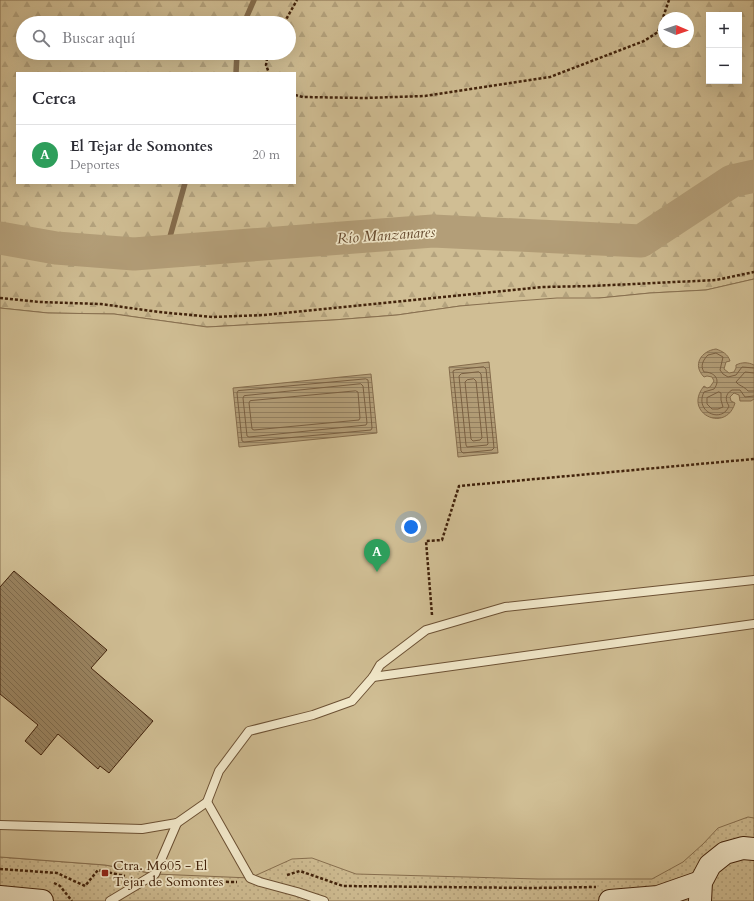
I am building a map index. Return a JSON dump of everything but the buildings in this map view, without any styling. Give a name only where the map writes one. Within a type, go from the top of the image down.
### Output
[{"type":"street","points":[[606,894],[658,897],[701,891],[710,865],[725,853],[743,848],[754,849]]},
{"type":"street","points":[[0,897],[42,901]]},
{"type":"lane","points":[[0,825],[142,829],[177,824],[207,802],[219,771],[250,731],[313,715],[352,701],[373,677],[380,665],[426,630],[505,607],[754,580]]},
{"type":"lane","points":[[373,677],[754,624]]},
{"type":"lane","points":[[207,802],[250,878],[324,901]]},
{"type":"lane","points":[[110,901],[156,874],[177,824]]},
{"type":"path","points":[[288,16],[297,0]]},
{"type":"path","points":[[296,95],[303,97],[366,98],[425,96],[550,77],[644,41],[658,32],[669,0]]},
{"type":"path","points":[[267,60],[266,64],[269,72]]},
{"type":"path","points":[[0,298],[39,302],[101,304],[213,317],[264,315],[542,287],[716,280],[754,272]]},
{"type":"path","points":[[433,628],[426,541],[442,540],[458,486],[754,460]]},
{"type":"path","points":[[0,869],[57,873],[85,886],[98,870],[144,880],[260,882],[300,871],[343,886],[526,888],[606,894]]},
{"type":"green space","points":[[0,0],[754,0],[754,279],[706,290],[460,306],[397,315],[333,320],[207,327],[114,314],[48,313],[0,308]]},
{"type":"green space","points":[[754,279],[754,818],[748,817],[718,828],[683,862],[652,879],[538,879],[356,874],[312,858],[292,859],[250,878],[156,874],[105,865],[0,857],[0,308],[48,313],[114,314],[207,327],[397,315],[460,306],[557,298],[599,298],[706,290]]},
{"type":"green space","points":[[754,668],[754,901],[0,901],[0,857],[105,865],[156,874],[228,797]]},
{"type":"water","points":[[716,349],[728,356],[730,361],[726,362],[724,369],[729,373],[734,372],[736,365],[738,364],[747,363],[754,365],[754,399],[751,401],[740,401],[739,395],[734,393],[730,397],[731,401],[735,403],[730,412],[723,417],[715,418],[708,416],[702,411],[698,404],[699,396],[704,386],[707,388],[710,387],[714,381],[712,377],[704,377],[700,372],[700,359],[706,353]]},
{"type":"water","points":[[489,362],[498,453],[458,457],[449,367]]},
{"type":"water","points":[[371,374],[377,433],[239,447],[233,388]]},
{"type":"waterway","points":[[247,16],[254,0]]},
{"type":"waterway","points":[[236,72],[237,60]]},
{"type":"waterway","name":"Río Manzanares","points":[[0,238],[56,248],[134,254],[433,231],[641,241],[732,181],[754,176]]},
{"type":"waterway","points":[[166,251],[185,184]]},
{"type":"place","name":"El Tejar de Somontes","points":[[377,572]]},
{"type":"place","name":"Ctra. M605 - El Tejar de Somontes","points":[[105,873]]}]
